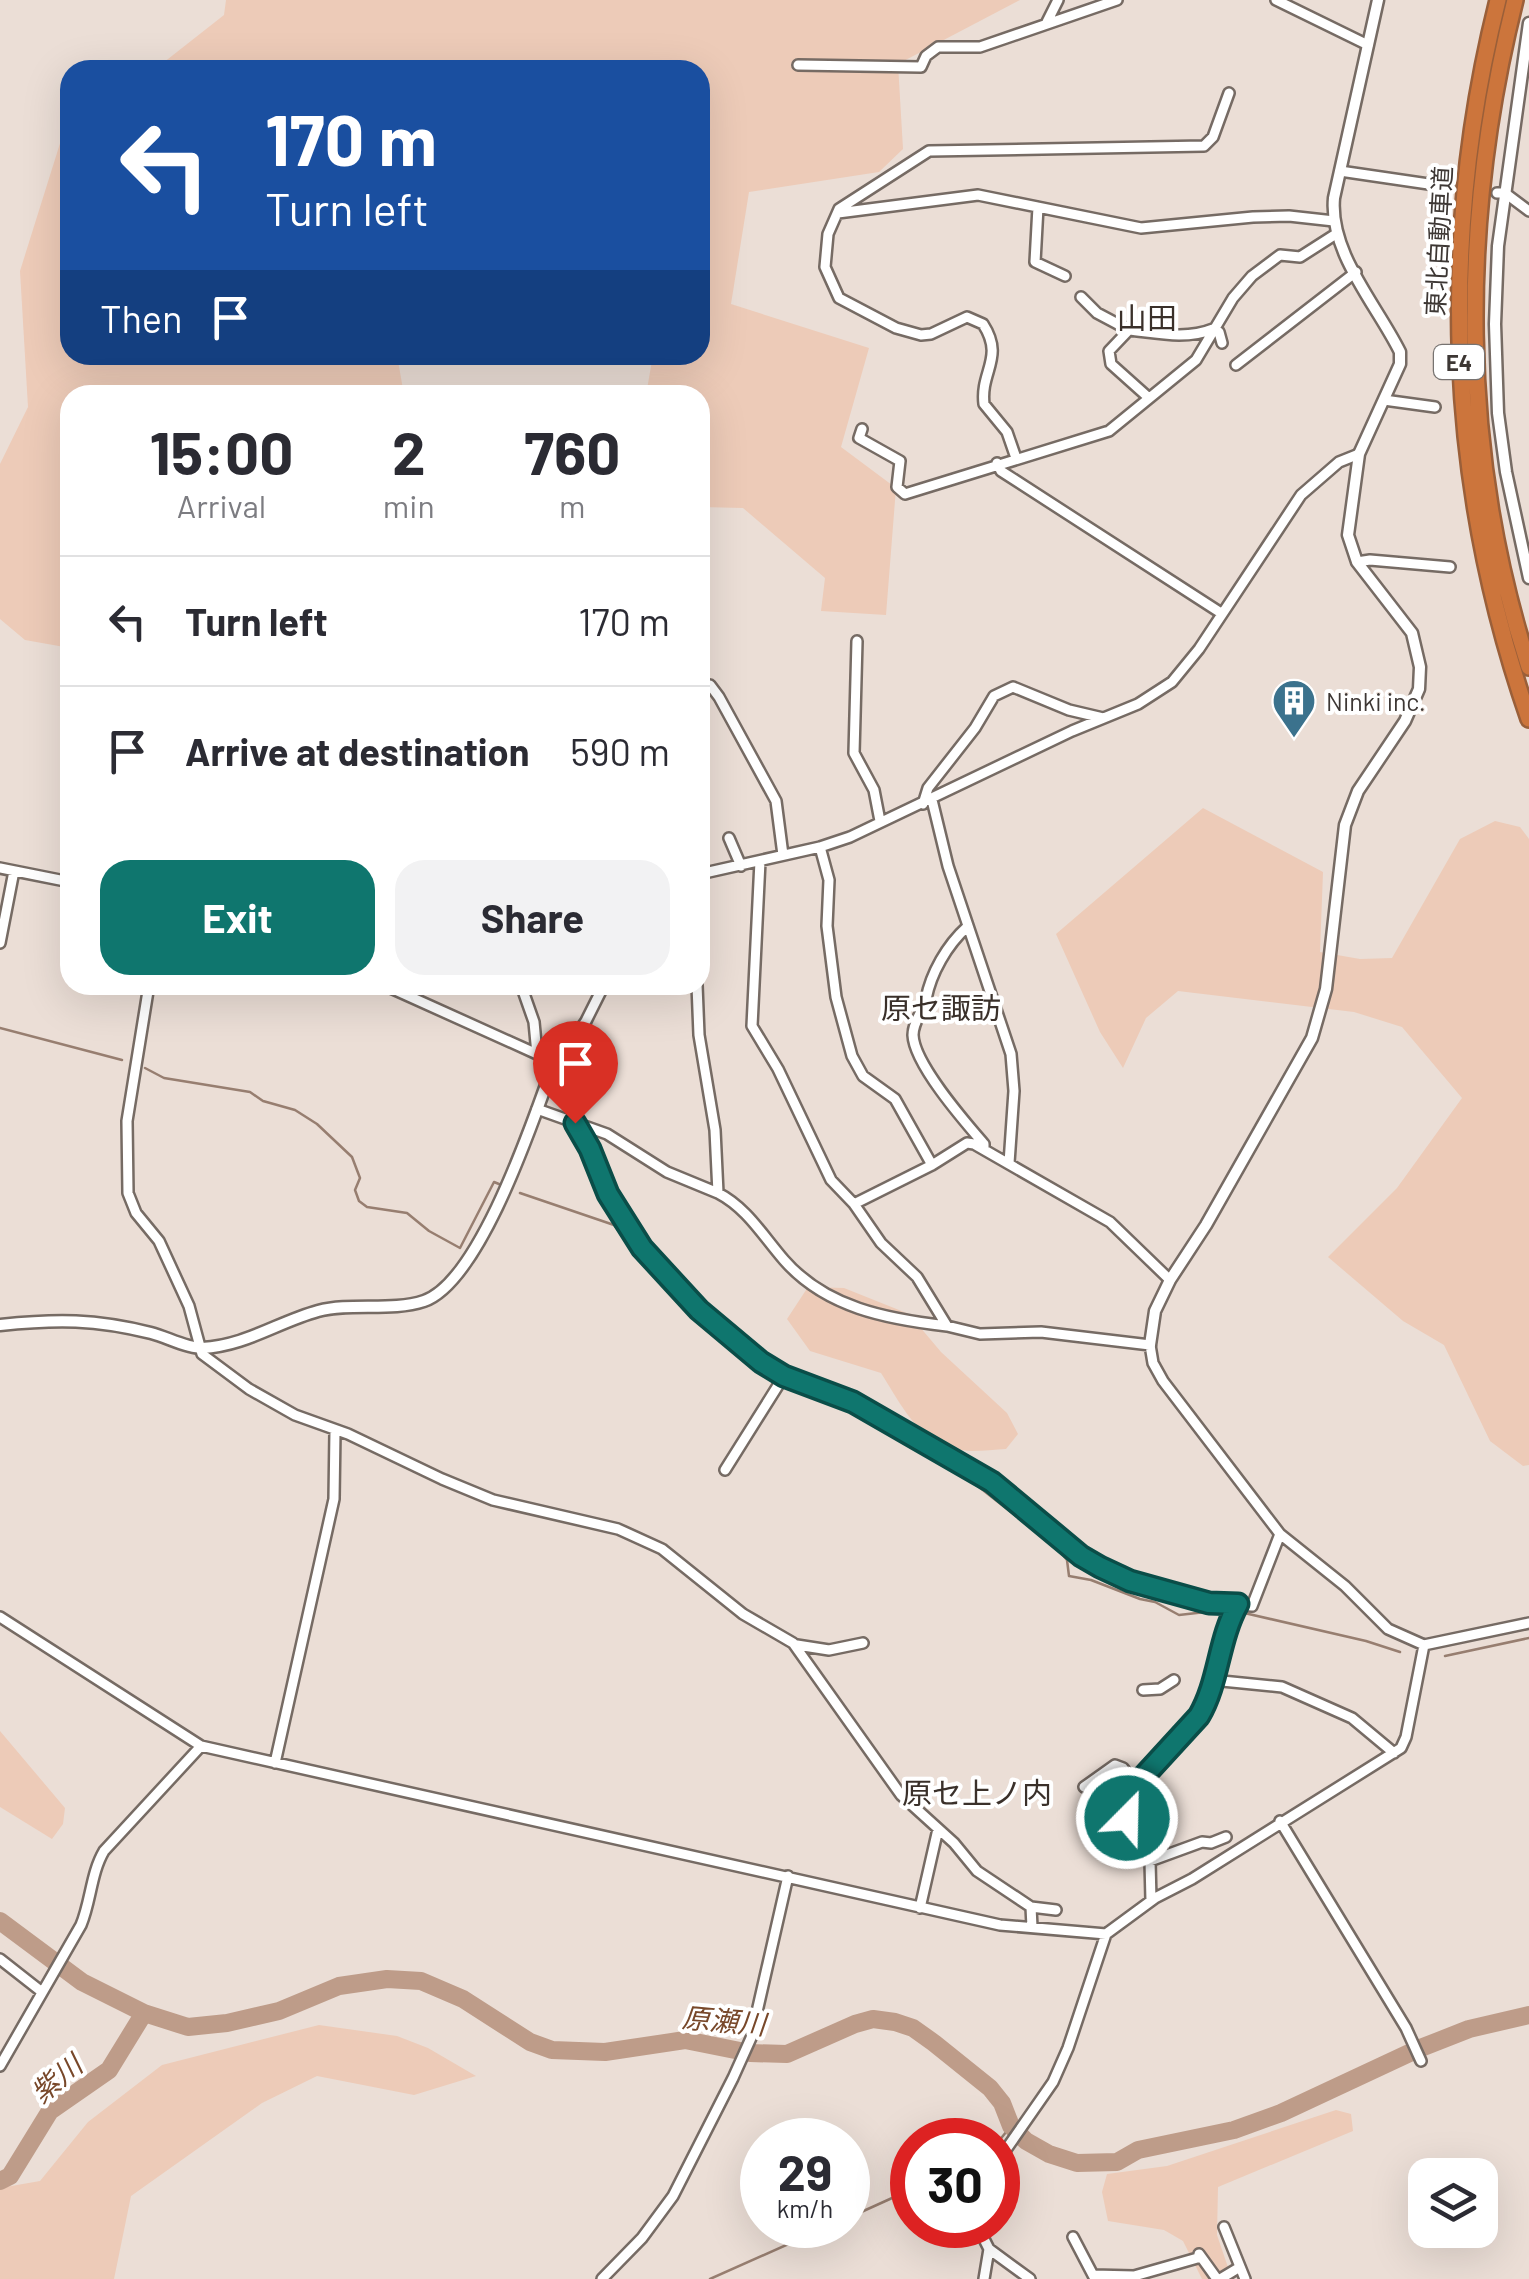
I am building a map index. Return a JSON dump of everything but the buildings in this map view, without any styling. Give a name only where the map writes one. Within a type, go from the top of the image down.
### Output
[{"type":"highway","name":"東北自動車道","points":[[1498,0],[1467,160],[1458,278],[1458,344],[1463,422],[1480,541],[1529,719]]},
{"type":"highway","name":"東北自動車道","points":[[1514,0],[1483,163],[1473,280],[1474,344],[1486,477],[1529,667]]},
{"type":"street","points":[[1047,22],[1058,0]]},
{"type":"street","points":[[798,65],[920,67],[938,47],[980,47],[1117,0]]},
{"type":"street","points":[[1276,0],[1368,45]]},
{"type":"street","points":[[1378,0],[1334,198],[1335,228],[1400,352],[1400,364],[1359,454],[1348,535],[1357,562],[1412,634],[1420,667],[1418,690],[1405,721],[1358,792],[1345,826],[1326,989],[1312,1038],[1206,1226],[1170,1280],[1155,1311],[1150,1344],[1153,1362],[1163,1381],[1280,1534],[1345,1586],[1388,1629],[1424,1645],[1529,1622]]},
{"type":"street","points":[[1529,23],[1501,193],[1496,274],[1498,413],[1506,472],[1529,578]]},
{"type":"street","points":[[1016,458],[1007,432],[984,404],[984,386],[994,351],[983,324],[967,317],[921,335],[846,305],[833,292],[825,267],[828,234],[838,212],[929,150],[1204,146],[1213,137],[1229,93]]},
{"type":"street","points":[[1340,171],[1449,187]]},
{"type":"street","points":[[1501,193],[1529,211]]},
{"type":"street","points":[[838,212],[968,195],[1140,228],[1289,216],[1335,228]]},
{"type":"street","points":[[1038,207],[1035,262],[1065,276]]},
{"type":"street","points":[[862,429],[859,438],[900,462],[897,487],[905,494],[1108,431],[1196,360],[1222,313],[1252,276],[1280,256],[1300,257],[1335,228]]},
{"type":"street","points":[[1236,365],[1356,272]]},
{"type":"street","points":[[1081,298],[1098,314],[1128,330],[1180,335],[1213,329]]},
{"type":"street","points":[[1213,329],[1219,332],[1222,343]]},
{"type":"street","points":[[1128,330],[1111,346],[1108,356],[1111,364],[1149,398]]},
{"type":"street","points":[[1162,343],[1180,335]]},
{"type":"street","points":[[1384,400],[1435,407]]},
{"type":"street","points":[[710,872],[850,837],[1138,704],[1172,682],[1199,648],[1301,495],[1339,462],[1359,454]]},
{"type":"street","points":[[997,464],[1001,471],[1221,613]]},
{"type":"street","points":[[1357,562],[1450,567]]},
{"type":"street","points":[[857,641],[854,753],[874,790],[880,821]]},
{"type":"street","points":[[710,685],[776,801],[783,855]]},
{"type":"street","points":[[1009,1163],[1014,1091],[1011,1054],[928,802],[928,788],[975,728],[994,696],[1006,688],[1103,718]]},
{"type":"street","points":[[729,838],[741,866]]},
{"type":"street","points":[[820,847],[828,880],[830,964],[852,1056],[863,1076],[895,1099],[932,1164]]},
{"type":"street","points":[[760,861],[752,1026],[778,1069],[824,1168],[881,1242],[917,1277],[948,1326]]},
{"type":"street","points":[[0,868],[60,880]]},
{"type":"street","points":[[0,943],[14,871]]},
{"type":"street","points":[[968,927],[956,937],[927,984],[924,1008],[913,1034],[926,1067],[984,1148]]},
{"type":"street","points":[[146,995],[126,1121],[128,1193],[136,1212],[159,1241],[189,1306],[198,1348],[210,1361],[295,1416],[348,1434],[493,1500],[648,1540],[742,1614],[794,1645],[829,1650],[863,1643]]},
{"type":"street","points":[[406,995],[538,1054],[551,1071]]},
{"type":"street","points":[[525,995],[538,1054]]},
{"type":"street","points":[[0,1324],[78,1320],[152,1334],[198,1348],[240,1342],[308,1314],[342,1306],[413,1303],[435,1296],[460,1271],[500,1200],[551,1071],[599,995]]},
{"type":"street","points":[[697,995],[718,1193]]},
{"type":"street","points":[[537,1109],[607,1134],[666,1172],[733,1201],[787,1264],[822,1294],[876,1315],[980,1334],[1041,1332],[1150,1344]]},
{"type":"street","points":[[575,1123],[608,1194],[642,1248],[730,1338],[782,1381],[853,1402],[992,1482],[1081,1556],[1130,1581],[1209,1603],[1252,1606],[1280,1534]]},
{"type":"street","points":[[854,1204],[966,1143],[984,1148],[1120,1229],[1170,1280]]},
{"type":"street","points":[[725,1470],[782,1381]]},
{"type":"street","points":[[275,1762],[334,1499],[335,1431]]},
{"type":"street","points":[[1151,1900],[1150,1862],[1134,1845],[1127,1818],[1130,1795],[1199,1716],[1227,1622],[1238,1604]]},
{"type":"street","points":[[0,1616],[201,1746],[1000,1925],[1106,1934]]},
{"type":"street","points":[[794,1645],[901,1795],[954,1842],[977,1871],[1030,1907],[1056,1910]]},
{"type":"street","points":[[1020,2129],[1053,2082],[1068,2048],[1106,1934],[1151,1900],[1192,1879],[1394,1753],[1406,1738],[1424,1645]]},
{"type":"street","points":[[1143,1690],[1160,1689],[1174,1680]]},
{"type":"street","points":[[1212,1680],[1282,1687],[1352,1718],[1394,1753]]},
{"type":"street","points":[[0,2066],[87,1910],[94,1871],[104,1851],[201,1746]]},
{"type":"street","points":[[1084,1787],[1115,1765],[1123,1768],[1136,1785]]},
{"type":"street","points":[[1280,1821],[1407,2030],[1420,2061]]},
{"type":"street","points":[[920,1908],[938,1829]]},
{"type":"street","points":[[1150,1862],[1226,1837]]},
{"type":"street","points":[[1211,1843],[1219,1860]]},
{"type":"street","points":[[602,2279],[642,2238],[673,2196],[733,2078],[751,2038],[788,1876]]},
{"type":"street","points":[[1030,1907],[1032,1927]]},
{"type":"street","points":[[0,1960],[43,1990]]},
{"type":"street","points":[[1224,2227],[1245,2279]]},
{"type":"street","points":[[1073,2237],[1094,2277],[1134,2276],[1200,2256],[1218,2279],[1240,2267]]},
{"type":"street","points":[[984,2279],[989,2249],[1030,2279]]},
{"type":"shaded area","points":[[226,0],[1020,0],[898,64],[903,149],[879,172],[749,192],[731,304],[869,348],[841,447],[896,488],[886,615],[821,611],[825,578],[743,508],[710,507],[710,385],[648,385],[651,365],[710,365],[710,60],[167,60],[224,15]]},
{"type":"shaded area","points":[[60,143],[60,365],[399,365],[402,385],[60,385],[60,646],[25,640],[0,619],[0,464],[28,407],[20,271]]},
{"type":"shaded area","points":[[1203,808],[1323,872],[1320,952],[1360,959],[1392,958],[1460,839],[1495,821],[1520,827],[1529,839],[1529,1465],[1523,1466],[1490,1441],[1444,1345],[1403,1321],[1328,1257],[1397,1188],[1462,1098],[1402,1027],[1354,1012],[1178,991],[1146,1018],[1123,1068],[1100,1032],[1056,934]]},
{"type":"shaded area","points":[[808,1287],[844,1288],[909,1314],[941,1352],[1007,1413],[1018,1434],[1006,1449],[956,1450],[932,1440],[907,1414],[881,1373],[810,1351],[787,1319]]},
{"type":"shaded area","points":[[0,1731],[65,1808],[63,1824],[52,1839],[0,1807]]},
{"type":"shaded area","points":[[319,2025],[397,2036],[428,2048],[476,2076],[414,2095],[317,2076],[262,2103],[131,2196],[114,2279],[0,2279],[0,2188],[40,2181],[88,2122],[162,2065]]},
{"type":"shaded area","points":[[1336,2110],[1351,2114],[1353,2131],[1218,2187],[1217,2235],[1232,2279],[1202,2279],[1183,2241],[1164,2230],[1108,2221],[1102,2192],[1107,2174],[1167,2166]]},
{"type":"waterway","points":[[0,1028],[122,1060]]},
{"type":"waterway","points":[[145,1068],[164,1078],[250,1092],[263,1101],[295,1110],[317,1124],[352,1157],[360,1178],[355,1190],[359,1201],[367,1207],[407,1213],[460,1248],[494,1182],[499,1184]]},
{"type":"waterway","points":[[520,1193],[614,1225],[640,1260],[686,1309],[754,1365],[788,1388],[833,1403],[965,1476],[1058,1549],[1067,1560],[1069,1576],[1155,1602],[1179,1615],[1232,1609]]},
{"type":"waterway","points":[[1240,1612],[1400,1652]]},
{"type":"waterway","points":[[1445,1656],[1529,1638]]},
{"type":"waterway","name":"原瀬川","points":[[0,1921],[82,1982],[144,2013],[188,2027],[279,2011],[339,1986],[387,1979],[421,1981],[463,1999],[530,2042],[552,2050],[605,2052],[685,2040],[750,2053],[787,2054],[855,2024],[873,2019],[895,2022],[913,2028],[990,2088],[1002,2103],[1011,2126],[1026,2141],[1077,2163],[1117,2162],[1138,2150],[1234,2130],[1469,2029],[1529,2015]]},
{"type":"waterway","name":"紫川","points":[[0,2181],[10,2176],[50,2111],[109,2070],[144,2013]]},
{"type":"waterway","points":[[870,2208],[890,2199]]},
{"type":"waterway","points":[[710,2279],[779,2248]]},
{"type":"place","name":"Ninki inc.","points":[[1294,739]]},
{"type":"district","name":"山田","points":[[1147,317]]},
{"type":"district","name":"原セ諏訪","points":[[941,1007]]},
{"type":"district","name":"原セ上ノ内","points":[[977,1792]]},
{"type":"route","points":[[575,1123],[608,1194],[642,1248],[699,1310],[761,1362],[784,1376],[853,1402],[992,1482],[1081,1556],[1100,1567],[1130,1581],[1209,1603],[1238,1604],[1227,1622],[1206,1704],[1134,1787],[1127,1818]]}]
